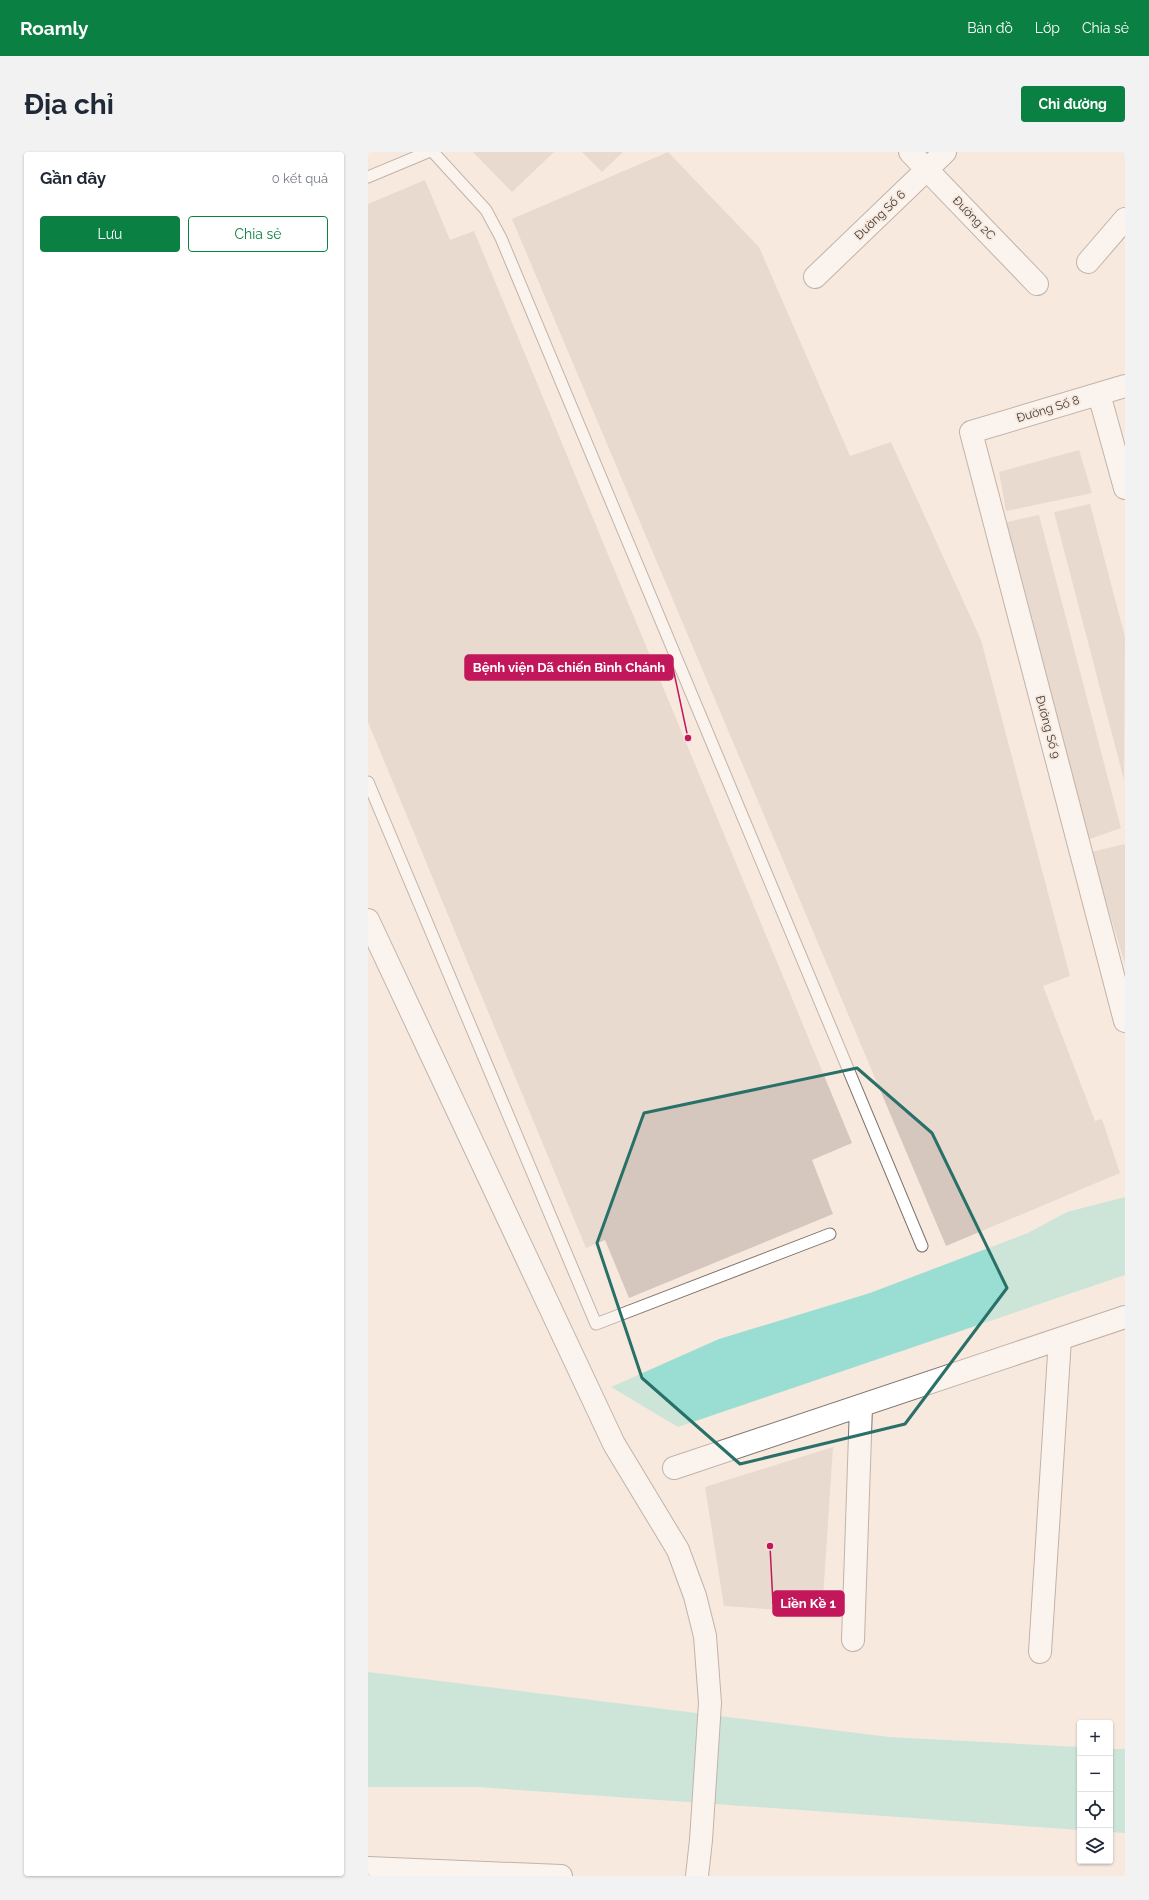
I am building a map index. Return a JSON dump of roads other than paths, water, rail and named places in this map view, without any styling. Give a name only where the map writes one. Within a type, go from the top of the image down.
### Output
[{"type":"street","name":"Đường 2C","points":[[910,152],[1037,284]]},
{"type":"street","name":"Đường Số 6","points":[[815,277],[945,152]]},
{"type":"street","points":[[1088,262],[1125,219]]},
{"type":"street","name":"Đường Số 8","points":[[971,432],[1125,386]]},
{"type":"street","points":[[1099,394],[1125,488]]},
{"type":"street","name":"Đường Số 9","points":[[971,432],[1125,1021]]},
{"type":"street","points":[[368,920],[614,1444],[678,1550],[695,1596],[705,1636],[710,1703],[701,1840],[696,1876]]},
{"type":"street","points":[[674,1468],[1125,1317]]},
{"type":"street","points":[[1040,1652],[1060,1339]]},
{"type":"street","points":[[853,1640],[861,1406]]},
{"type":"street","points":[[368,1868],[561,1876]]},
{"type":"lane","points":[[368,177],[428,152]]},
{"type":"lane","points":[[433,152],[486,210],[501,238],[922,1246]]},
{"type":"lane","points":[[368,782],[596,1324],[830,1234]]},
{"type":"water","points":[[1125,1197],[1125,1275],[678,1427],[611,1387],[719,1339],[870,1293],[1028,1233],[1067,1212]]},
{"type":"water","points":[[368,1672],[889,1737],[1077,1747],[1077,1830],[478,1787],[368,1787]]},
{"type":"water","points":[[1113,1749],[1125,1749],[1125,1833],[1113,1832]]},
{"type":"place","name":"Bệnh viện Dã chiến Bình Chánh","points":[[688,738]]},
{"type":"place","name":"Liền Kề 1","points":[[770,1546]]}]
